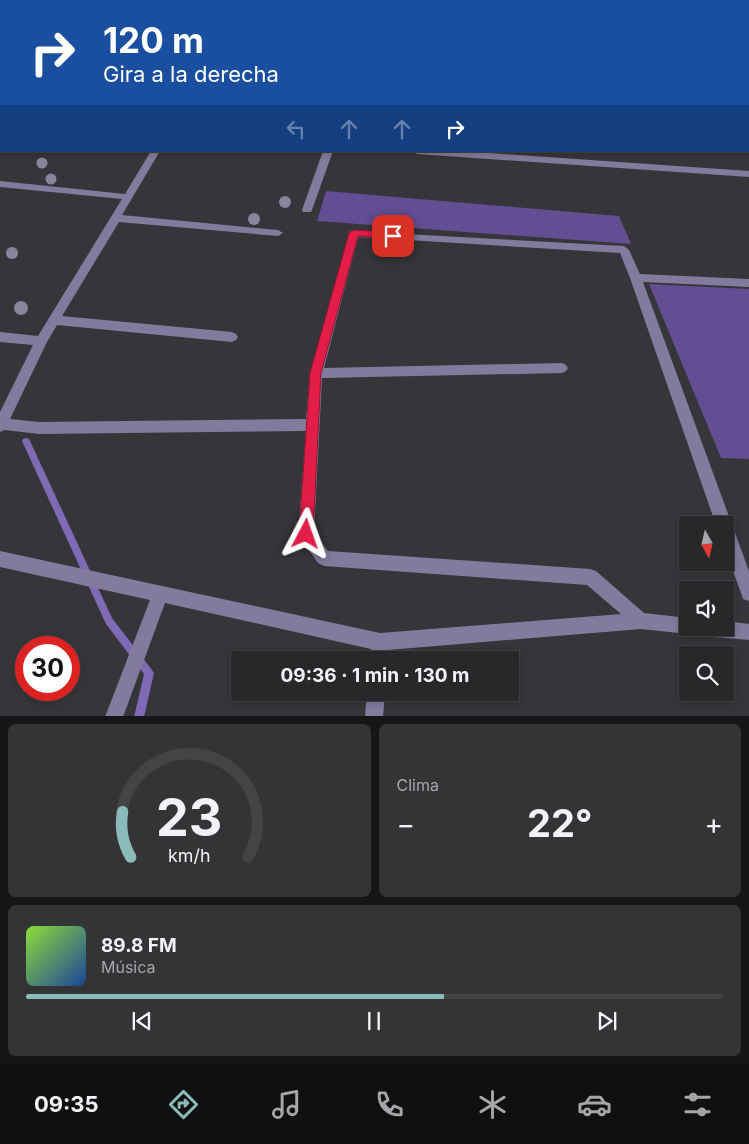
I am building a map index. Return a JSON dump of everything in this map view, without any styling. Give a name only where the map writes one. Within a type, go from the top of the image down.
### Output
[{"type":"street","points":[[155,152],[41,341],[0,424],[39,428],[312,426]]},
{"type":"street","points":[[307,210],[328,152]]},
{"type":"street","points":[[431,152],[749,174]]},
{"type":"street","points":[[0,184],[128,197]]},
{"type":"street","points":[[116,218],[278,233]]},
{"type":"street","points":[[641,621],[590,577],[324,558],[306,534],[316,373],[354,233],[624,250],[636,278],[720,516]]},
{"type":"street","points":[[636,278],[749,283]]},
{"type":"street","points":[[54,320],[232,337]]},
{"type":"street","points":[[0,337],[41,341]]},
{"type":"street","points":[[316,373],[562,368]]},
{"type":"street","points":[[734,551],[747,584]]},
{"type":"street","points":[[0,559],[380,642],[641,621],[679,625]]},
{"type":"street","points":[[114,716],[160,594]]},
{"type":"street","points":[[734,631],[749,632]]},
{"type":"street","points":[[380,642],[380,651]]},
{"type":"street","points":[[374,716],[375,701]]},
{"type":"shaded area","points":[[326,191],[619,216],[631,244],[317,221]]},
{"type":"shaded area","points":[[649,284],[749,289],[749,459],[721,458]]},
{"type":"waterway","points":[[26,441],[109,621],[149,673],[139,716]]},
{"type":"route","points":[[306,534],[316,373],[354,233],[393,236]]}]
